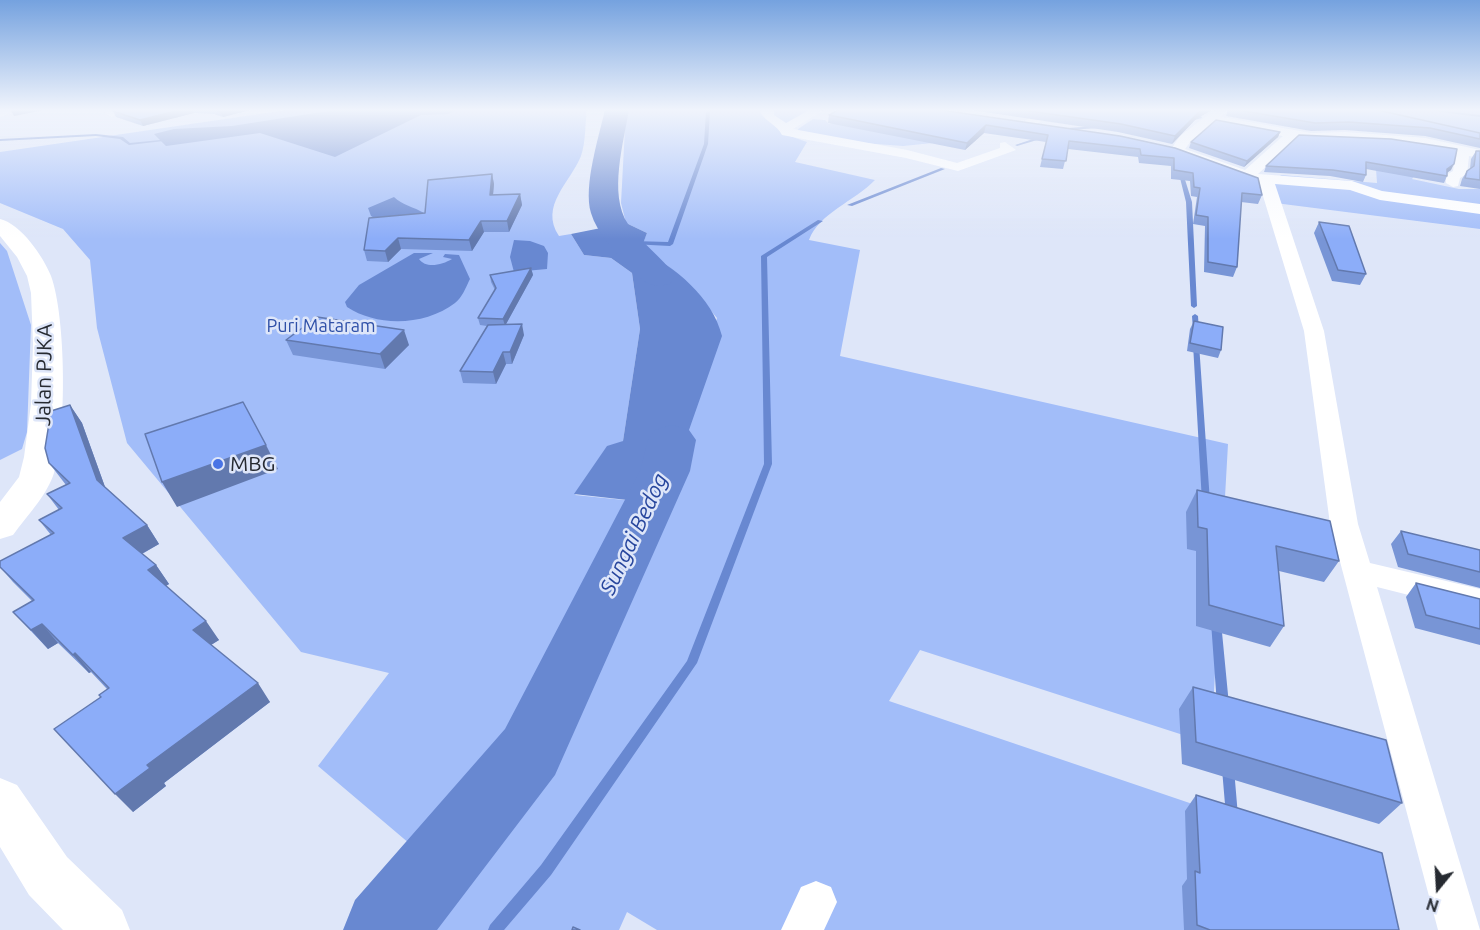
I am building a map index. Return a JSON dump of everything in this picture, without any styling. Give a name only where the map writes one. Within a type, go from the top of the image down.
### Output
[{"type":"main road","name":"Jalan PJKA","points":[[0,225],[9,231],[39,276],[46,320],[46,411],[37,474],[0,526]]},
{"type":"main road","points":[[0,802],[48,876],[102,930]]},
{"type":"street","points":[[898,152],[944,164],[965,166],[1002,152]]},
{"type":"street","points":[[1179,152],[1253,176],[1267,183],[1314,332],[1344,524],[1459,930]]},
{"type":"street","points":[[1253,176],[1275,152]]},
{"type":"street","points":[[1462,152],[1456,179],[1479,178]]},
{"type":"street","points":[[1253,176],[1353,186],[1380,195],[1480,209]]},
{"type":"street","points":[[1358,572],[1480,601]]},
{"type":"green space","name":"Puri Mataram","points":[[0,152],[582,152],[554,205],[552,215],[554,225],[559,236],[571,234],[584,255],[611,258],[632,273],[640,329],[623,441],[575,495],[663,504],[717,318],[683,279],[641,248],[647,233],[626,223],[621,203],[624,152],[801,152],[795,162],[875,180],[821,222],[809,240],[860,250],[840,356],[1228,444],[1211,744],[920,650],[889,701],[1225,815],[1229,930],[657,930],[627,912],[619,930],[428,930],[395,918],[436,866],[318,766],[389,673],[301,652],[127,443],[97,328],[90,260],[63,229],[0,203]]},
{"type":"green space","points":[[1376,169],[1418,172],[1412,179],[1459,189],[1480,189],[1480,229],[1275,203],[1270,187],[1281,175],[1377,183]]},
{"type":"green space","points":[[0,243],[7,251],[31,325],[27,432],[22,449],[0,460]]},
{"type":"shaded area","points":[[321,152],[344,152],[335,157]]},
{"type":"shaded area","points":[[394,197],[424,213],[387,225],[371,216],[368,208]]},
{"type":"shaded area","points":[[626,223],[647,233],[641,249],[679,274],[701,296],[710,308],[722,336],[663,504],[574,494],[607,446],[623,441],[640,329],[632,273],[611,258],[584,255],[571,234]]},
{"type":"shaded area","points":[[514,240],[530,241],[544,246],[548,253],[547,269],[514,272],[510,257]]},
{"type":"shaded area","points":[[414,253],[433,253],[419,259],[430,265],[452,259],[443,257],[445,254],[459,255],[470,279],[457,301],[443,311],[430,316],[401,321],[372,318],[347,307],[345,302],[359,285]]},
{"type":"building","points":[[1044,152],[1067,152],[1066,161],[1042,159]]},
{"type":"building","points":[[1141,152],[1187,152],[1258,178],[1262,195],[1242,193],[1237,267],[1208,262],[1208,217],[1196,215],[1200,188],[1194,187],[1193,173],[1174,170],[1174,158],[1141,155]]},
{"type":"building","points":[[1222,152],[1257,152],[1247,161]]},
{"type":"building","points":[[1280,152],[1456,152],[1454,164],[1447,169],[1447,176],[1366,162],[1366,175],[1333,170],[1266,166]]},
{"type":"building","points":[[1476,152],[1480,152],[1480,180],[1465,178],[1467,171],[1474,166]]},
{"type":"building","points":[[492,174],[490,195],[520,194],[507,221],[481,221],[469,240],[398,238],[385,251],[364,250],[369,218],[425,213],[428,180]]},
{"type":"building","points":[[1319,222],[1349,226],[1366,274],[1338,270]]},
{"type":"building","points":[[531,268],[503,319],[478,318],[496,288],[490,275]]},
{"type":"building","points":[[317,317],[404,330],[380,354],[286,340]]},
{"type":"building","points":[[1194,321],[1223,327],[1221,350],[1190,343]]},
{"type":"building","points":[[522,324],[510,352],[503,352],[493,372],[460,371],[488,325]]},
{"type":"building","points":[[243,402],[266,445],[162,482],[145,434]]},
{"type":"building","points":[[70,405],[97,480],[147,525],[123,538],[156,565],[148,570],[206,621],[193,630],[258,683],[147,765],[150,768],[115,794],[54,729],[101,697],[99,695],[109,688],[75,653],[73,655],[42,624],[31,630],[13,612],[34,600],[0,567],[0,561],[54,533],[39,520],[62,508],[47,494],[70,483],[49,463],[45,448],[51,411]]},
{"type":"building","points":[[1197,490],[1330,521],[1339,561],[1276,546],[1284,626],[1209,605],[1207,529],[1198,527]]},
{"type":"building","points":[[1401,531],[1480,550],[1480,572],[1408,554]]},
{"type":"building","points":[[1416,583],[1480,599],[1480,629],[1426,615]]},
{"type":"building","points":[[1193,687],[1386,740],[1402,803],[1196,742]]},
{"type":"building","points":[[1196,795],[1382,853],[1399,930],[1210,930],[1197,925],[1195,871],[1200,873]]},
{"type":"waterway","name":"Sungai Bedog","points":[[609,152],[604,196],[607,214],[635,253],[657,276]]},
{"type":"waterway","points":[[633,243],[670,244],[703,152]]},
{"type":"waterway","points":[[850,205],[943,169]]},
{"type":"waterway","points":[[1180,170],[1189,202],[1194,306]]},
{"type":"waterway","points":[[495,930],[546,870],[692,663],[768,464],[764,256],[820,221]]},
{"type":"waterway","points":[[1195,316],[1196,331]]},
{"type":"waterway","points":[[1196,344],[1206,502]]},
{"type":"waterway","name":"Sungai Bedog","points":[[385,930],[530,752],[665,471],[672,440]]},
{"type":"waterway","points":[[1216,622],[1223,705]]},
{"type":"waterway","points":[[1228,769],[1232,816]]},
{"type":"place","name":"MBG","points":[[218,464]]}]
